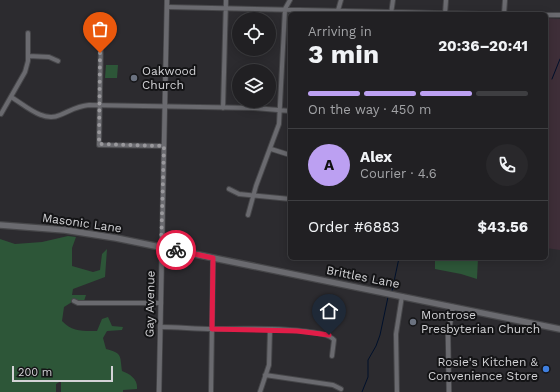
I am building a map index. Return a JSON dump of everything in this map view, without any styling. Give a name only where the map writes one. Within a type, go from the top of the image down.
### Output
[{"type":"main road","name":"Masonic Lane","points":[[0,225],[90,233],[161,247]]},
{"type":"main road","name":"Brittles Lane","points":[[161,247],[560,329]]},
{"type":"street","name":"Gay Avenue","points":[[159,392],[167,0]]},
{"type":"street","points":[[223,108],[226,0]]},
{"type":"street","points":[[248,215],[253,196],[278,128],[281,110],[285,9],[290,0]]},
{"type":"street","points":[[167,7],[285,9],[338,12],[341,0]]},
{"type":"street","points":[[391,12],[392,0]]},
{"type":"street","points":[[445,12],[446,0]]},
{"type":"street","points":[[504,0],[504,12]]},
{"type":"street","points":[[548,16],[560,15]]},
{"type":"street","points":[[1,114],[23,78],[28,56],[28,33]]},
{"type":"street","points":[[101,39],[99,144],[164,146]]},
{"type":"street","points":[[28,56],[49,57],[58,61]]},
{"type":"street","points":[[12,97],[42,116],[52,118],[80,106],[99,105],[288,111]]},
{"type":"street","points":[[271,149],[288,153]]},
{"type":"street","points":[[229,189],[239,194],[288,199]]},
{"type":"street","points":[[212,392],[213,258]]},
{"type":"street","points":[[397,392],[396,334],[402,296]]},
{"type":"street","points":[[74,301],[78,303],[160,303]]},
{"type":"street","points":[[449,392],[448,335],[453,307]]},
{"type":"street","points":[[160,326],[320,333],[329,335],[334,339],[332,356]]},
{"type":"street","points":[[260,392],[269,361],[270,330]]},
{"type":"street","points":[[265,375],[334,385],[341,389]]},
{"type":"shaded area","points":[[548,18],[560,19],[560,250],[548,248]]},
{"type":"green space","points":[[106,65],[118,65],[117,78],[105,78]]},
{"type":"green space","points":[[68,236],[76,237],[72,248],[72,266],[93,272],[100,270],[102,254],[107,249],[105,277],[73,289],[72,295],[86,295],[84,301],[72,302],[64,307],[62,321],[74,329],[82,331],[97,331],[102,319],[108,317],[112,326],[123,327],[122,330],[107,331],[103,338],[106,349],[118,354],[121,361],[122,371],[133,377],[137,385],[137,389],[123,390],[123,392],[61,392],[61,381],[56,384],[56,392],[0,392],[0,239],[15,244],[42,242]]},
{"type":"green space","points":[[435,260],[478,260],[477,279],[435,269]]},
{"type":"waterway","points":[[552,79],[560,59]]},
{"type":"waterway","points":[[392,291],[399,260]]},
{"type":"waterway","points":[[362,392],[368,377],[368,360],[380,335],[388,297]]},
{"type":"way so far","points":[[100,53],[99,144],[164,146],[161,247],[176,250]]},
{"type":"place","name":"Oakwood Church","points":[[134,78]]},
{"type":"place","name":"Montrose Presbyterian Church","points":[[413,322]]},
{"type":"place","name":"Rosie's Kitchen & Convenience Store","points":[[546,369]]},
{"type":"route","points":[[176,250],[213,258],[211,270],[212,329],[297,331],[329,335]]}]
